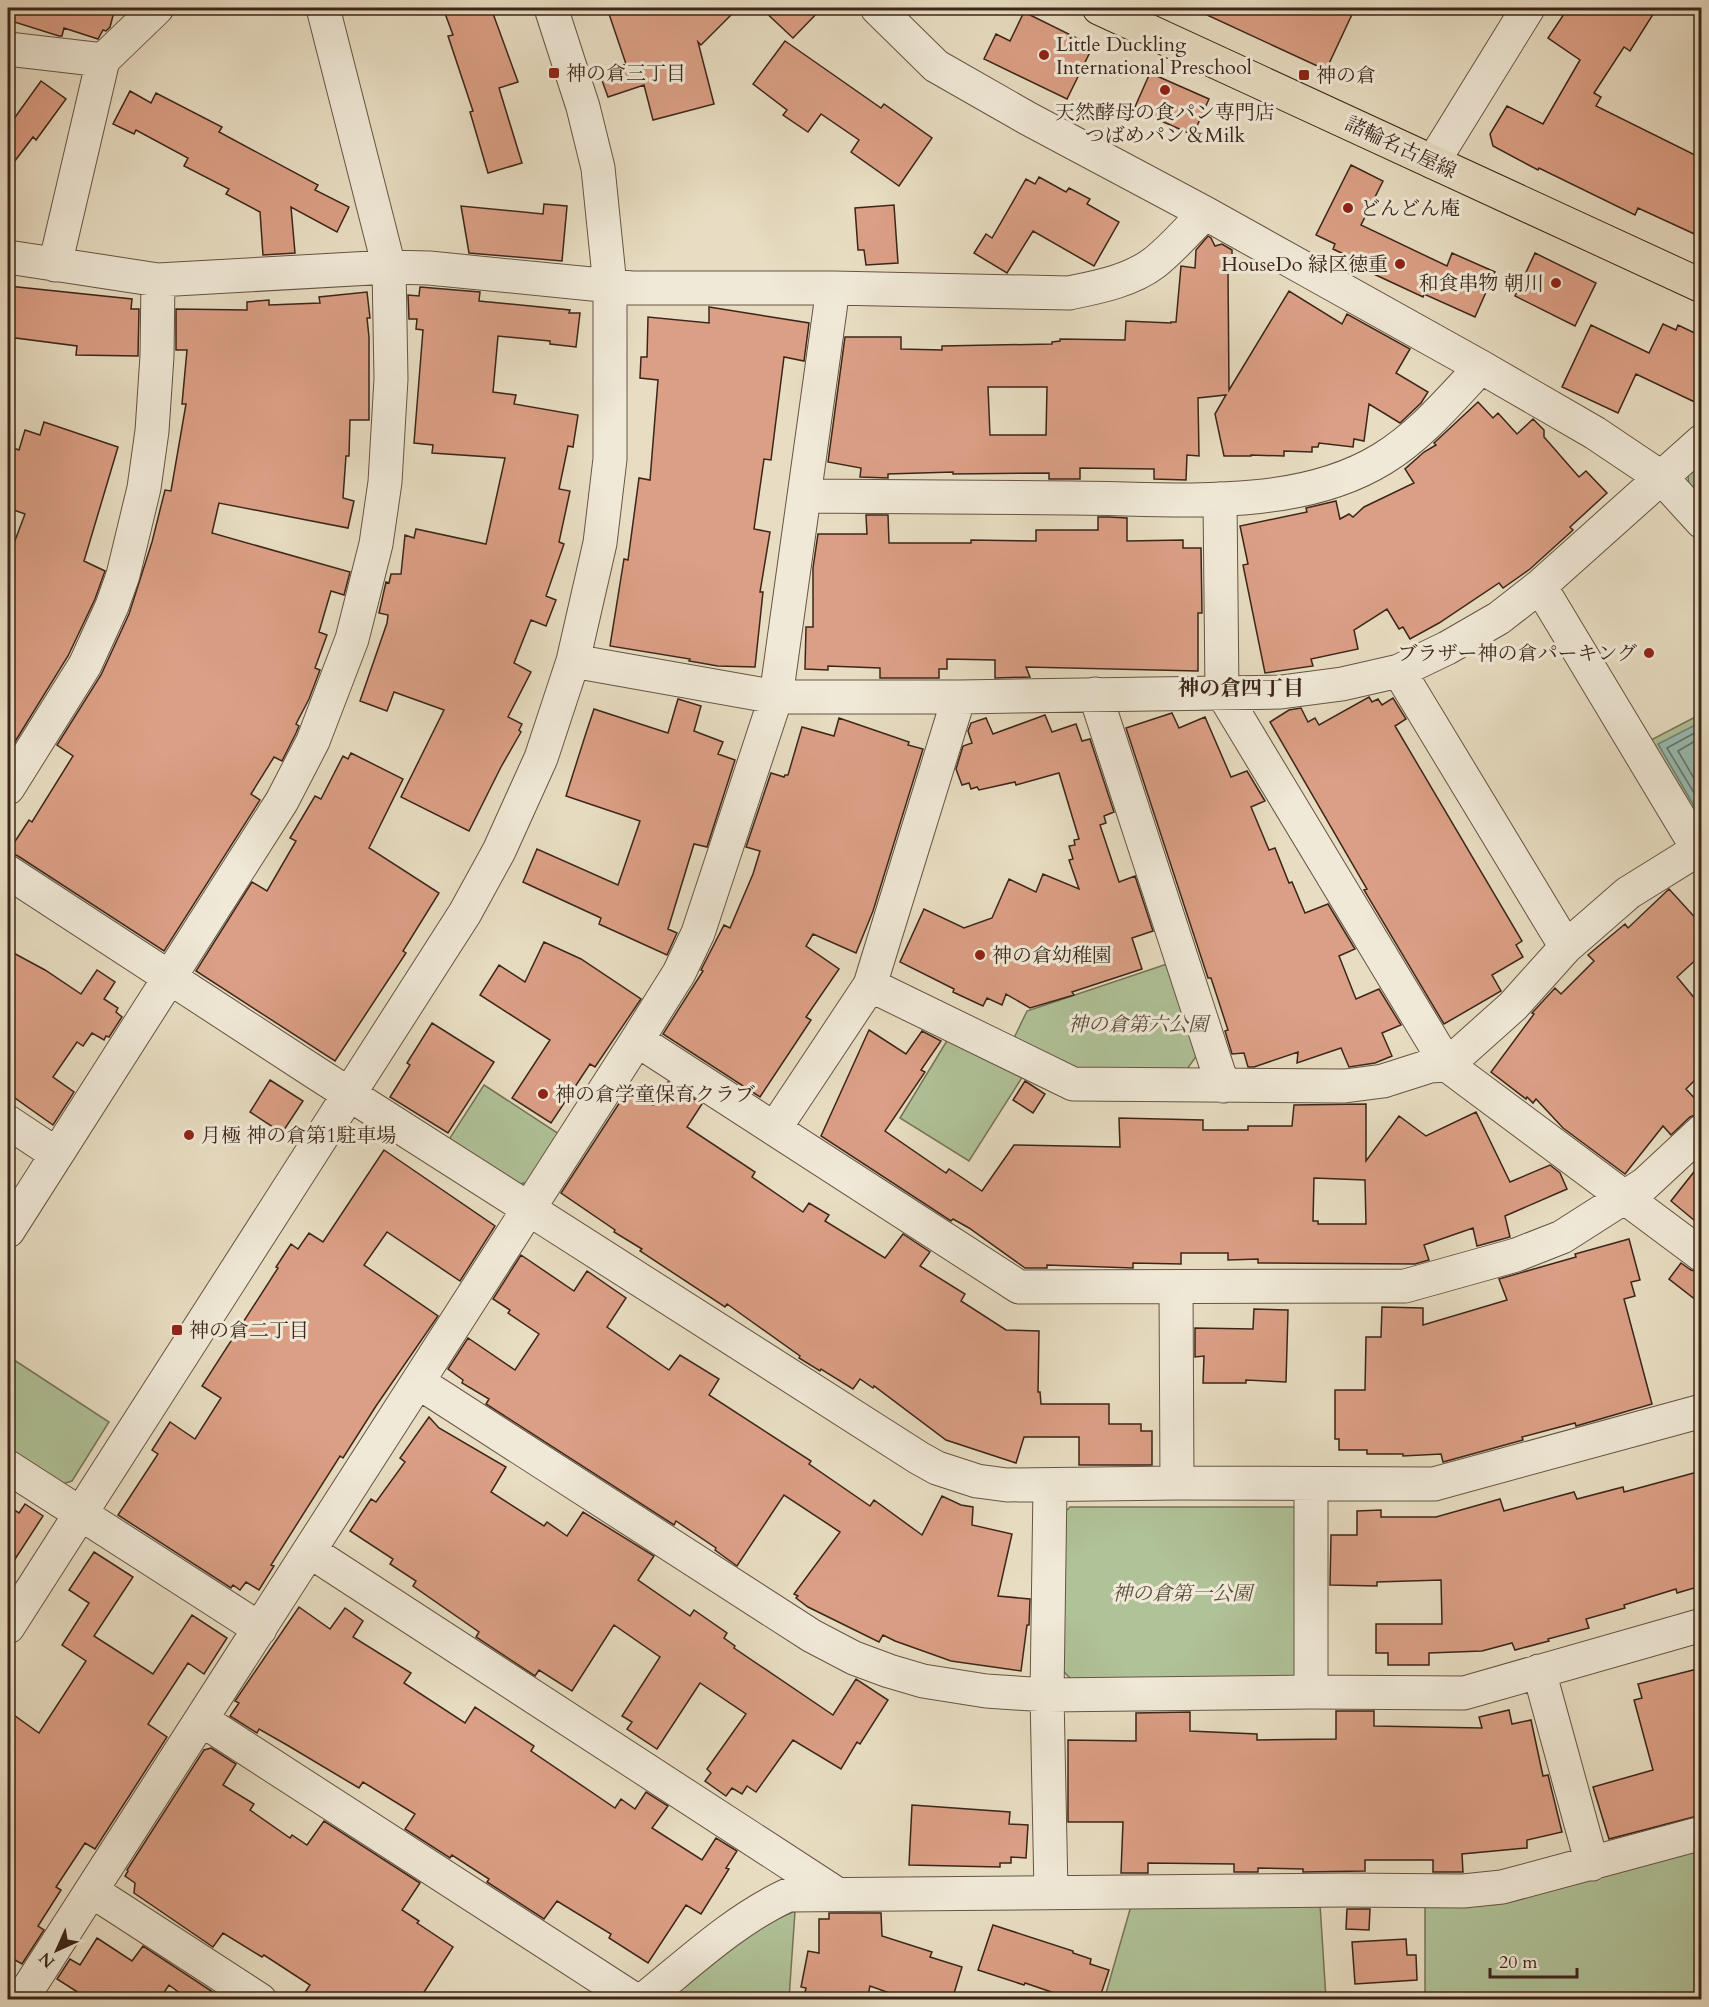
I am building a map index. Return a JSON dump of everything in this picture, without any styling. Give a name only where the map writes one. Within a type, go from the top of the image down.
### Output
[{"type":"main road","name":"諸輪名古屋線","points":[[1099,8],[1701,286]]},
{"type":"street","points":[[55,265],[103,60],[157,8]]},
{"type":"street","points":[[8,1231],[287,791],[313,741],[352,639],[376,544],[386,482],[391,379],[389,267],[323,8]]},
{"type":"street","points":[[8,1627],[440,953],[500,851],[541,758],[573,662],[600,543],[610,459],[610,286],[598,168],[580,97],[551,8]]},
{"type":"street","points":[[877,8],[936,66],[1027,118],[1205,213],[1595,433],[1662,478],[1701,522]]},
{"type":"street","points":[[1433,162],[1527,8]]},
{"type":"street","points":[[8,49],[103,60]]},
{"type":"street","points":[[8,257],[158,280],[389,267],[429,268],[610,286],[1070,293],[1100,287],[1126,278],[1153,263],[1205,213]]},
{"type":"street","points":[[8,788],[85,665],[112,606],[123,575],[144,488],[152,431],[157,356],[158,280]]},
{"type":"street","points":[[21,2000],[679,974],[698,933],[776,697],[832,288]]},
{"type":"street","points":[[804,496],[1220,499],[1296,492],[1338,479],[1381,460],[1430,422],[1481,367]]},
{"type":"street","points":[[573,662],[776,697],[959,697],[1281,692],[1342,684],[1399,670],[1447,648],[1499,618],[1540,586],[1701,441]]},
{"type":"street","points":[[1220,499],[1222,692],[1447,1065],[1701,1255]]},
{"type":"street","points":[[870,985],[1073,1084],[1345,1086],[1383,1082],[1430,1066],[1447,1065],[1513,1006],[1566,947],[1628,893],[1700,848],[1540,586]]},
{"type":"street","points":[[1399,670],[1566,947]]},
{"type":"street","points":[[1095,694],[1224,1086]]},
{"type":"street","points":[[774,1128],[870,985],[959,697]]},
{"type":"street","points":[[8,872],[909,1452],[937,1468],[977,1481],[1007,1485],[1050,1486],[1177,1483],[1434,1484],[1701,1411]]},
{"type":"street","points":[[637,1040],[1019,1287],[1405,1286],[1516,1255],[1562,1237],[1645,1184],[1701,1131]]},
{"type":"street","points":[[8,1122],[56,1154]]},
{"type":"street","points":[[1176,1287],[1177,1483]]},
{"type":"street","points":[[418,1382],[812,1636],[854,1658],[923,1681],[986,1691],[1047,1695],[1464,1693],[1701,1625]]},
{"type":"street","points":[[8,1467],[260,1629]]},
{"type":"street","points":[[1311,1484],[1311,1692]]},
{"type":"street","points":[[1050,1486],[1047,1695],[1051,1892]]},
{"type":"street","points":[[310,1552],[837,1894]]},
{"type":"street","points":[[1539,1671],[1592,1864]]},
{"type":"street","points":[[202,1720],[635,2000]]},
{"type":"street","points":[[643,2000],[734,1927],[766,1905],[788,1895],[1463,1891],[1502,1887],[1701,1833]]},
{"type":"street","points":[[92,1891],[260,2000]]},
{"type":"green space","points":[[1701,463],[1701,502],[1689,488],[1688,475]]},
{"type":"green space","points":[[1701,714],[1701,813],[1693,812],[1649,741]]},
{"type":"green space","name":"神の倉第六公園","points":[[1170,963],[1200,1051],[1185,1072],[1079,1072],[1013,1040],[1027,1011]]},
{"type":"green space","points":[[948,1039],[1023,1076],[969,1161],[900,1118]]},
{"type":"green space","points":[[484,1085],[559,1134],[528,1182],[516,1185],[448,1141]]},
{"type":"green space","points":[[8,1356],[109,1422],[72,1481],[59,1485],[8,1452]]},
{"type":"green space","name":"神の倉第一公園","points":[[1070,1507],[1294,1507],[1303,1516],[1303,1670],[1294,1679],[1072,1680],[1062,1670],[1061,1516]]},
{"type":"green space","points":[[1701,1848],[1701,1999],[1425,1999],[1425,1905]]},
{"type":"green space","points":[[1320,1904],[1326,1999],[1104,2000],[1131,1906]]},
{"type":"green space","points":[[795,1911],[789,1999],[666,2000],[750,1931]]},
{"type":"water","points":[[1701,722],[1701,812],[1697,811],[1658,744]]},
{"type":"building","points":[[8,8],[115,8],[110,27],[106,31],[103,30],[98,39],[64,28],[62,36],[59,36],[8,20]]},
{"type":"building","points":[[443,8],[491,8],[518,82],[499,88],[522,163],[488,173],[470,112],[473,111],[448,36],[453,35]]},
{"type":"building","points":[[607,8],[738,8],[701,45],[698,42],[714,104],[653,120],[644,85],[608,97],[600,75],[626,64]]},
{"type":"building","points":[[761,8],[822,8],[793,38]]},
{"type":"building","points":[[1192,8],[1355,8],[1326,70]]},
{"type":"building","points":[[1568,8],[1657,8],[1630,51],[1624,47],[1594,93],[1601,97],[1596,106],[1701,158],[1701,237],[1638,208],[1635,215],[1539,168],[1538,170],[1493,146],[1490,134],[1507,106],[1543,124],[1580,60],[1548,38]]},
{"type":"building","points":[[1024,12],[1093,46],[1067,99],[984,59],[996,34],[1010,41]]},
{"type":"building","points":[[785,41],[881,108],[884,104],[932,138],[899,186],[851,152],[859,140],[821,114],[808,132],[783,115],[787,110],[753,84]]},
{"type":"building","points":[[1150,73],[1209,99],[1193,135],[1134,109]]},
{"type":"building","points":[[41,81],[66,99],[36,140],[33,137],[8,170],[8,127]]},
{"type":"building","points":[[130,91],[151,103],[156,93],[222,127],[219,132],[318,185],[315,190],[349,207],[337,232],[291,207],[295,253],[263,255],[260,212],[226,194],[229,189],[184,166],[188,158],[136,130],[134,134],[113,124]]},
{"type":"building","points":[[1351,165],[1383,181],[1361,225],[1447,266],[1452,253],[1495,272],[1475,317],[1424,294],[1423,297],[1363,269],[1365,264],[1333,249],[1335,244],[1316,235]]},
{"type":"building","points":[[1039,177],[1066,192],[1069,188],[1090,199],[1087,204],[1119,222],[1094,266],[1033,231],[1007,273],[974,253],[986,234],[992,238],[1026,179],[1035,184]]},
{"type":"building","points":[[544,204],[567,206],[562,261],[469,253],[461,206],[543,214]]},
{"type":"building","points":[[894,205],[898,263],[866,265],[864,250],[858,250],[855,208]]},
{"type":"building","points":[[1208,236],[1215,246],[1222,244],[1232,250],[1232,270],[1228,270],[1229,390],[1289,291],[1342,324],[1347,314],[1410,349],[1396,373],[1428,392],[1421,403],[1400,423],[1369,404],[1364,441],[1354,439],[1353,447],[1319,443],[1318,447],[1312,447],[1312,452],[1284,451],[1284,456],[1224,456],[1215,414],[1226,395],[1198,398],[1199,456],[1187,455],[1186,480],[1154,479],[1154,469],[1080,468],[1080,479],[1049,479],[1049,473],[953,474],[953,472],[888,474],[888,478],[860,477],[861,468],[828,462],[845,337],[901,337],[901,349],[942,350],[942,346],[1052,344],[1060,339],[1125,340],[1126,321],[1176,322],[1181,266],[1195,268],[1196,250]],"holes":[[[988,387],[1047,387],[1046,435],[990,435]]]},
{"type":"building","points":[[1535,253],[1596,283],[1575,326],[1515,296]]},
{"type":"building","points":[[8,286],[132,299],[131,309],[139,309],[138,356],[76,355],[77,346],[8,337]]},
{"type":"building","points":[[420,287],[480,292],[479,301],[580,313],[576,347],[550,344],[550,341],[498,336],[493,392],[516,395],[514,404],[578,415],[573,447],[568,446],[559,489],[570,491],[559,542],[564,544],[546,596],[556,600],[546,626],[531,620],[514,663],[531,672],[508,717],[522,724],[519,730],[521,732],[469,831],[401,797],[444,710],[394,692],[387,711],[360,701],[387,623],[388,615],[379,613],[386,582],[389,583],[391,574],[401,574],[405,535],[414,538],[416,529],[486,544],[505,458],[432,453],[433,445],[414,443],[423,330],[416,329],[417,319],[409,319],[408,295],[419,296]]},
{"type":"building","points":[[367,292],[370,318],[367,318],[369,420],[350,420],[349,456],[346,456],[343,498],[354,501],[348,528],[219,503],[212,533],[350,572],[344,595],[331,591],[319,632],[327,635],[315,668],[320,670],[296,724],[299,726],[296,733],[282,761],[274,757],[251,794],[260,800],[164,951],[18,856],[8,852],[29,820],[32,822],[73,756],[57,745],[101,675],[129,614],[152,542],[165,490],[171,491],[186,404],[182,404],[187,350],[176,350],[176,309],[247,310],[247,302],[269,300],[269,305],[320,303],[319,297]]},
{"type":"building","points":[[709,307],[809,323],[804,361],[784,357],[771,460],[764,459],[754,529],[770,532],[760,592],[763,592],[755,667],[718,666],[610,646],[624,559],[628,560],[639,478],[650,480],[658,380],[640,378],[641,357],[647,357],[648,317],[709,323]]},
{"type":"building","points":[[1663,324],[1676,330],[1678,325],[1701,336],[1701,405],[1636,374],[1618,413],[1562,387],[1591,325],[1649,353]]},
{"type":"building","points":[[1478,402],[1493,418],[1498,413],[1517,434],[1533,419],[1544,430],[1544,437],[1579,477],[1586,471],[1607,493],[1570,527],[1573,530],[1530,569],[1503,588],[1499,583],[1439,623],[1410,639],[1403,627],[1399,629],[1387,609],[1354,630],[1358,649],[1311,659],[1313,666],[1265,673],[1243,565],[1248,564],[1240,526],[1307,512],[1306,508],[1336,501],[1340,519],[1349,514],[1353,517],[1364,507],[1414,483],[1405,469],[1424,452],[1436,445],[1434,443]]},
{"type":"building","points":[[44,422],[118,447],[84,561],[105,571],[95,599],[68,656],[8,753],[8,559],[25,514],[8,508],[8,446],[19,450],[25,430],[40,435]]},
{"type":"building","points":[[866,515],[888,515],[889,543],[971,543],[971,540],[1036,541],[1036,530],[1098,530],[1098,517],[1109,517],[1127,518],[1127,541],[1183,540],[1183,548],[1201,548],[1202,613],[1198,613],[1198,671],[1026,667],[1030,677],[995,678],[995,660],[947,659],[947,669],[939,669],[939,678],[880,678],[880,668],[828,666],[828,670],[805,669],[806,627],[813,627],[813,568],[818,534],[867,534]]},
{"type":"building","points":[[1369,697],[1372,702],[1378,699],[1382,705],[1393,698],[1406,719],[1395,726],[1522,941],[1516,945],[1523,957],[1492,975],[1501,991],[1444,1024],[1364,890],[1367,889],[1270,722],[1289,710],[1301,708],[1308,722],[1315,718],[1319,725]]},
{"type":"building","points":[[678,699],[701,706],[694,731],[723,742],[718,754],[735,760],[707,847],[694,844],[668,929],[677,933],[667,955],[599,924],[601,918],[523,882],[537,849],[618,885],[640,821],[566,796],[586,733],[594,709],[668,733]]},
{"type":"building","points":[[1172,713],[1179,728],[1205,717],[1231,777],[1247,771],[1265,801],[1251,807],[1269,850],[1275,848],[1289,883],[1292,882],[1305,913],[1328,904],[1355,949],[1339,956],[1356,999],[1379,989],[1401,1025],[1382,1033],[1392,1056],[1375,1063],[1349,1067],[1341,1048],[1297,1063],[1298,1052],[1248,1067],[1244,1053],[1232,1054],[1225,1031],[1228,1030],[1211,978],[1208,978],[1126,728]]},
{"type":"building","points":[[1045,715],[1052,732],[1076,724],[1082,741],[1090,739],[1114,812],[1104,816],[1106,823],[1100,825],[1119,882],[1135,876],[1153,931],[1132,938],[1142,969],[1072,992],[1074,995],[1030,1008],[1006,994],[1002,1005],[987,998],[983,1006],[900,962],[924,909],[964,928],[992,918],[1009,879],[1036,892],[1043,874],[1079,889],[1069,860],[1073,859],[1069,846],[1075,845],[1074,840],[1079,839],[1059,773],[1016,785],[1015,782],[979,790],[977,787],[971,789],[969,783],[962,785],[956,769],[963,746],[972,743],[968,731],[971,723],[986,718],[993,734]]},
{"type":"building","points":[[839,718],[923,749],[873,911],[856,953],[813,934],[806,946],[839,969],[806,1017],[811,1020],[760,1097],[663,1034],[703,971],[701,970],[724,925],[730,928],[753,874],[760,851],[746,847],[771,773],[784,777],[788,775],[802,727],[834,736]]},
{"type":"building","points":[[351,753],[403,779],[369,848],[439,893],[403,951],[406,953],[335,1061],[196,971],[252,882],[267,891],[296,841],[290,838],[315,796],[321,799],[343,756],[348,759]]},
{"type":"building","points":[[1669,889],[1701,924],[1701,955],[1677,977],[1701,1006],[1701,1074],[1686,1089],[1701,1105],[1701,1113],[1690,1117],[1671,1135],[1663,1126],[1625,1174],[1563,1128],[1536,1099],[1533,1103],[1527,1097],[1526,1099],[1491,1072],[1534,1014],[1532,1013],[1555,988],[1561,994],[1594,961],[1588,955],[1625,924],[1628,928]]},
{"type":"building","points":[[544,942],[581,959],[641,999],[595,1067],[590,1064],[551,1123],[512,1098],[550,1040],[480,995],[499,965],[525,982]]},
{"type":"building","points":[[8,950],[45,970],[81,994],[97,970],[115,982],[104,999],[118,1008],[116,1012],[122,1017],[109,1037],[106,1036],[104,1040],[92,1033],[83,1046],[77,1042],[53,1077],[74,1092],[53,1125],[8,1093]]},
{"type":"building","points":[[432,1023],[494,1062],[448,1133],[390,1097],[410,1065],[407,1063]]},
{"type":"building","points":[[869,1030],[906,1054],[922,1031],[941,1041],[921,1070],[925,1072],[885,1131],[946,1173],[949,1169],[982,1191],[1014,1145],[1120,1147],[1119,1118],[1203,1120],[1203,1130],[1248,1130],[1248,1126],[1292,1126],[1294,1105],[1366,1104],[1366,1161],[1399,1116],[1426,1136],[1476,1112],[1510,1182],[1550,1165],[1560,1173],[1567,1189],[1505,1216],[1510,1237],[1477,1246],[1473,1228],[1424,1245],[1429,1260],[1415,1264],[1258,1263],[1258,1259],[1228,1260],[1228,1253],[1181,1253],[1181,1264],[1133,1263],[1133,1268],[1047,1265],[1047,1268],[1025,1268],[969,1228],[953,1219],[951,1221],[821,1136]],"holes":[[[1314,1178],[1365,1180],[1366,1224],[1318,1224],[1318,1221],[1313,1221]]]},
{"type":"building","points":[[270,1080],[303,1101],[282,1133],[250,1112]]},
{"type":"building","points":[[1025,1081],[1045,1094],[1033,1113],[1013,1100]]},
{"type":"building","points":[[668,1082],[702,1104],[687,1127],[755,1172],[752,1177],[803,1212],[809,1203],[829,1215],[825,1221],[885,1258],[903,1234],[930,1252],[920,1266],[965,1294],[961,1301],[1006,1330],[1039,1331],[1038,1392],[1040,1392],[1041,1404],[1109,1404],[1109,1424],[1141,1424],[1141,1431],[1152,1431],[1152,1465],[1079,1465],[1079,1437],[1024,1437],[1016,1463],[946,1440],[874,1386],[873,1388],[860,1379],[853,1389],[799,1358],[800,1356],[727,1304],[725,1307],[640,1251],[642,1249],[614,1232],[615,1230],[561,1193],[629,1088],[653,1105]]},
{"type":"building","points":[[384,1150],[495,1226],[460,1281],[387,1232],[364,1265],[438,1316],[343,1458],[340,1456],[271,1565],[274,1566],[259,1590],[246,1582],[240,1590],[233,1585],[231,1588],[118,1515],[158,1454],[152,1450],[170,1422],[195,1439],[221,1398],[202,1386],[291,1244],[298,1249],[309,1233],[323,1242]]},
{"type":"building","points":[[1701,1163],[1701,1226],[1671,1201]]},
{"type":"building","points":[[1629,1239],[1640,1280],[1631,1282],[1635,1296],[1624,1299],[1652,1404],[1576,1426],[1575,1423],[1522,1437],[1523,1440],[1443,1462],[1441,1454],[1403,1456],[1403,1454],[1367,1454],[1367,1450],[1339,1450],[1339,1439],[1335,1439],[1335,1390],[1365,1390],[1366,1337],[1381,1337],[1382,1307],[1423,1308],[1423,1325],[1507,1300],[1499,1279]]},
{"type":"building","points":[[521,1255],[574,1291],[587,1271],[626,1298],[607,1327],[669,1370],[680,1355],[719,1379],[709,1395],[811,1461],[809,1464],[870,1506],[874,1500],[922,1535],[942,1496],[961,1505],[973,1507],[972,1525],[1012,1534],[998,1596],[1030,1599],[1029,1625],[1027,1625],[1021,1671],[951,1661],[883,1635],[879,1642],[808,1607],[794,1594],[840,1532],[784,1495],[737,1566],[715,1550],[716,1548],[676,1521],[674,1525],[486,1404],[489,1399],[462,1383],[463,1380],[448,1369],[468,1338],[515,1370],[539,1334],[508,1313],[510,1310],[493,1299]]},
{"type":"building","points":[[1681,1263],[1701,1273],[1701,1304],[1669,1279]]},
{"type":"building","points":[[1254,1309],[1288,1310],[1286,1382],[1246,1380],[1246,1383],[1203,1383],[1204,1356],[1195,1357],[1195,1328],[1253,1329]]},
{"type":"building","points":[[429,1417],[439,1428],[506,1467],[491,1492],[544,1526],[547,1522],[567,1536],[583,1512],[654,1556],[638,1580],[690,1616],[694,1610],[727,1633],[724,1638],[735,1646],[734,1648],[833,1715],[856,1679],[888,1700],[860,1744],[857,1742],[841,1769],[793,1740],[756,1792],[747,1786],[742,1794],[732,1788],[726,1796],[705,1781],[711,1773],[707,1769],[746,1714],[700,1683],[657,1749],[627,1729],[632,1722],[622,1716],[660,1657],[614,1625],[572,1691],[539,1670],[535,1676],[476,1637],[479,1632],[413,1586],[416,1581],[390,1564],[393,1559],[350,1531],[371,1499],[376,1502],[405,1462],[400,1458]]},
{"type":"building","points":[[1701,1471],[1701,1586],[1677,1593],[1676,1589],[1624,1605],[1625,1608],[1586,1619],[1589,1628],[1548,1639],[1549,1641],[1515,1650],[1512,1643],[1482,1651],[1429,1653],[1429,1665],[1388,1665],[1388,1653],[1376,1653],[1376,1624],[1442,1624],[1441,1580],[1377,1582],[1377,1586],[1330,1585],[1331,1535],[1357,1535],[1357,1511],[1381,1510],[1381,1517],[1436,1517],[1500,1499],[1504,1511],[1574,1492],[1577,1499],[1623,1487],[1624,1492]]},
{"type":"building","points":[[25,1504],[43,1516],[8,1570],[8,1506],[19,1513]]},
{"type":"building","points":[[94,1552],[133,1577],[94,1636],[153,1674],[192,1615],[227,1638],[204,1674],[188,1663],[148,1724],[167,1737],[95,1849],[85,1843],[56,1887],[61,1890],[38,1926],[44,1930],[22,1964],[8,1956],[8,1711],[39,1733],[86,1661],[62,1645],[89,1603],[69,1590]]},
{"type":"building","points":[[299,1607],[330,1629],[345,1608],[363,1621],[353,1637],[411,1673],[404,1683],[465,1723],[475,1707],[534,1746],[531,1751],[615,1808],[621,1799],[635,1809],[646,1792],[668,1806],[652,1828],[702,1860],[716,1838],[737,1851],[726,1868],[729,1869],[701,1914],[686,1905],[648,1963],[609,1938],[611,1934],[557,1901],[544,1919],[487,1882],[489,1879],[452,1855],[450,1858],[405,1829],[415,1814],[363,1782],[359,1788],[259,1729],[257,1733],[230,1716],[239,1703],[235,1701]]},
{"type":"building","points":[[1701,1668],[1701,1815],[1609,1839],[1593,1787],[1653,1770],[1634,1700],[1642,1698],[1638,1684]]},
{"type":"building","points":[[1509,1710],[1512,1724],[1531,1720],[1543,1776],[1548,1775],[1562,1832],[1527,1840],[1527,1848],[1462,1854],[1463,1872],[1433,1872],[1433,1860],[1365,1860],[1365,1871],[1303,1872],[1303,1869],[1258,1868],[1258,1872],[1234,1872],[1234,1864],[1148,1863],[1148,1873],[1121,1873],[1123,1822],[1068,1822],[1068,1740],[1136,1741],[1136,1713],[1190,1712],[1190,1731],[1257,1734],[1257,1740],[1336,1739],[1336,1711],[1374,1711],[1374,1726],[1482,1728],[1479,1717]]},
{"type":"building","points":[[211,1748],[236,1764],[223,1785],[254,1804],[250,1810],[290,1838],[292,1835],[307,1845],[324,1821],[420,1883],[402,1910],[453,1947],[419,2000],[300,2000],[310,1985],[264,1955],[262,1957],[223,1933],[213,1947],[134,1893],[135,1883],[125,1876],[127,1870],[204,1750]]},
{"type":"building","points":[[912,1805],[1010,1812],[1009,1824],[1028,1825],[1026,1858],[1011,1857],[1011,1863],[1000,1863],[1000,1867],[909,1865]]},
{"type":"building","points":[[1347,1909],[1370,1909],[1369,1930],[1346,1929]]},
{"type":"building","points":[[829,1913],[881,1913],[882,1936],[932,1952],[930,1957],[962,1967],[952,2000],[909,2000],[870,1986],[867,2000],[816,2000],[804,1997],[806,1988],[801,1987],[808,1951],[819,1953],[819,1919],[829,1919]]},
{"type":"building","points":[[993,1925],[1073,1951],[1073,1953],[1091,1959],[1090,1964],[1109,1970],[1099,2000],[1075,2000],[978,1970]]},
{"type":"building","points":[[97,1938],[132,1961],[143,1946],[225,2000],[189,2000],[169,1985],[159,2000],[90,2000],[57,1979],[70,1959],[80,1965]]},
{"type":"building","points":[[1406,1939],[1407,1955],[1416,1955],[1417,1980],[1355,1984],[1352,1942]]},
{"type":"place","name":"Little Duckling International Preschool","points":[[1044,55]]},
{"type":"place","name":"神の倉三丁目","points":[[554,73]]},
{"type":"place","name":"神の倉","points":[[1304,75]]},
{"type":"place","name":"天然酵母の食パン専門店 つばめパン＆Milk","points":[[1165,90]]},
{"type":"place","name":"どんどん庵","points":[[1348,208]]},
{"type":"place","name":"HouseDo 緑区徳重","points":[[1400,264]]},
{"type":"place","name":"和食串物 朝川","points":[[1556,283]]},
{"type":"place","name":"ブラザー神の倉パーキング","points":[[1649,653]]},
{"type":"place","name":"神の倉幼稚園","points":[[980,955]]},
{"type":"place","name":"神の倉学童保育クラブ","points":[[543,1094]]},
{"type":"place","name":"月極 神の倉第1駐車場","points":[[189,1135]]},
{"type":"place","name":"神の倉二丁目","points":[[177,1330]]},
{"type":"district","name":"神の倉四丁目","points":[[1241,688]]}]
